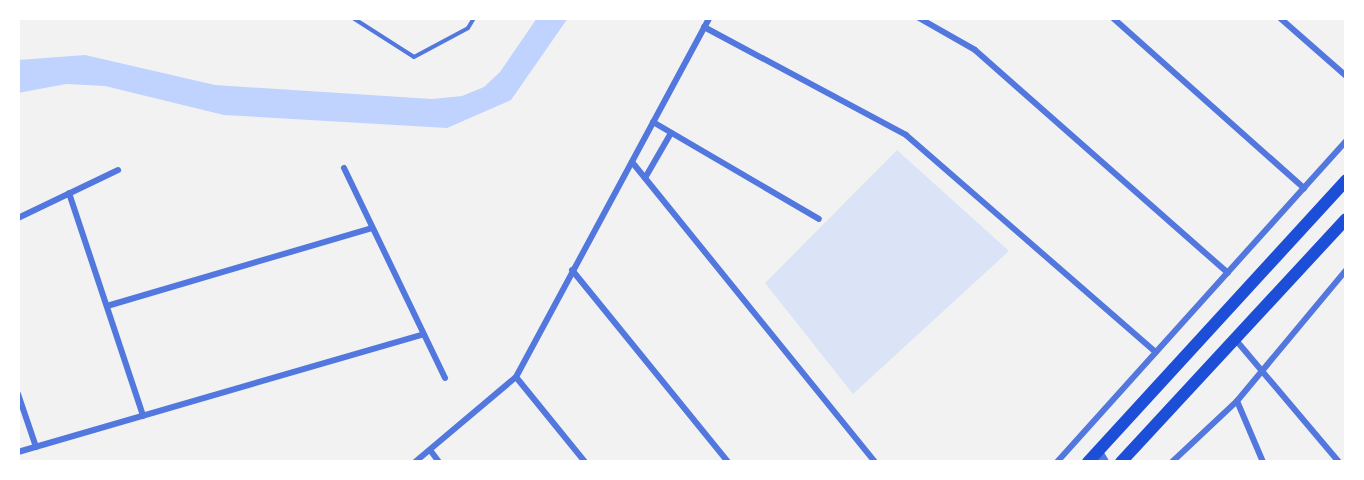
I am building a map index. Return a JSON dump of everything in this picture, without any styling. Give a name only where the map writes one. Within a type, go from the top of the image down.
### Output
[{"type":"main road","points":[[1088,462],[1101,457],[1346,180]]},
{"type":"main road","points":[[1121,462],[1346,219]]},
{"type":"street","points":[[416,462],[516,377],[709,18]]},
{"type":"street","points":[[919,18],[975,50],[1228,273]]},
{"type":"street","points":[[1113,18],[1304,188]]},
{"type":"street","points":[[1280,18],[1346,76]]},
{"type":"street","points":[[704,27],[906,135],[1156,352]]},
{"type":"street","points":[[653,122],[819,219]]},
{"type":"street","points":[[645,178],[671,133]]},
{"type":"street","points":[[1057,462],[1346,141]]},
{"type":"street","points":[[632,162],[874,462]]},
{"type":"street","points":[[344,168],[445,378]]},
{"type":"street","points":[[18,218],[118,170]]},
{"type":"street","points":[[69,193],[143,416]]},
{"type":"street","points":[[107,306],[372,228]]},
{"type":"street","points":[[572,270],[728,462]]},
{"type":"street","points":[[1172,462],[1237,401],[1260,369],[1346,270]]},
{"type":"street","points":[[18,452],[423,334]]},
{"type":"street","points":[[1235,339],[1339,462]]},
{"type":"street","points":[[516,377],[585,462]]},
{"type":"street","points":[[18,394],[36,447]]},
{"type":"street","points":[[1237,401],[1263,462]]},
{"type":"street","points":[[430,450],[439,462]]},
{"type":"lane","points":[[353,18],[414,57],[468,28],[474,18]]},
{"type":"shaded area","points":[[897,150],[1009,251],[853,394],[765,283]]},
{"type":"water","points":[[537,18],[568,18],[511,100],[447,128],[224,115],[105,86],[66,84],[18,93],[18,60],[85,55],[215,85],[432,99],[462,96],[484,87],[500,72]]}]
